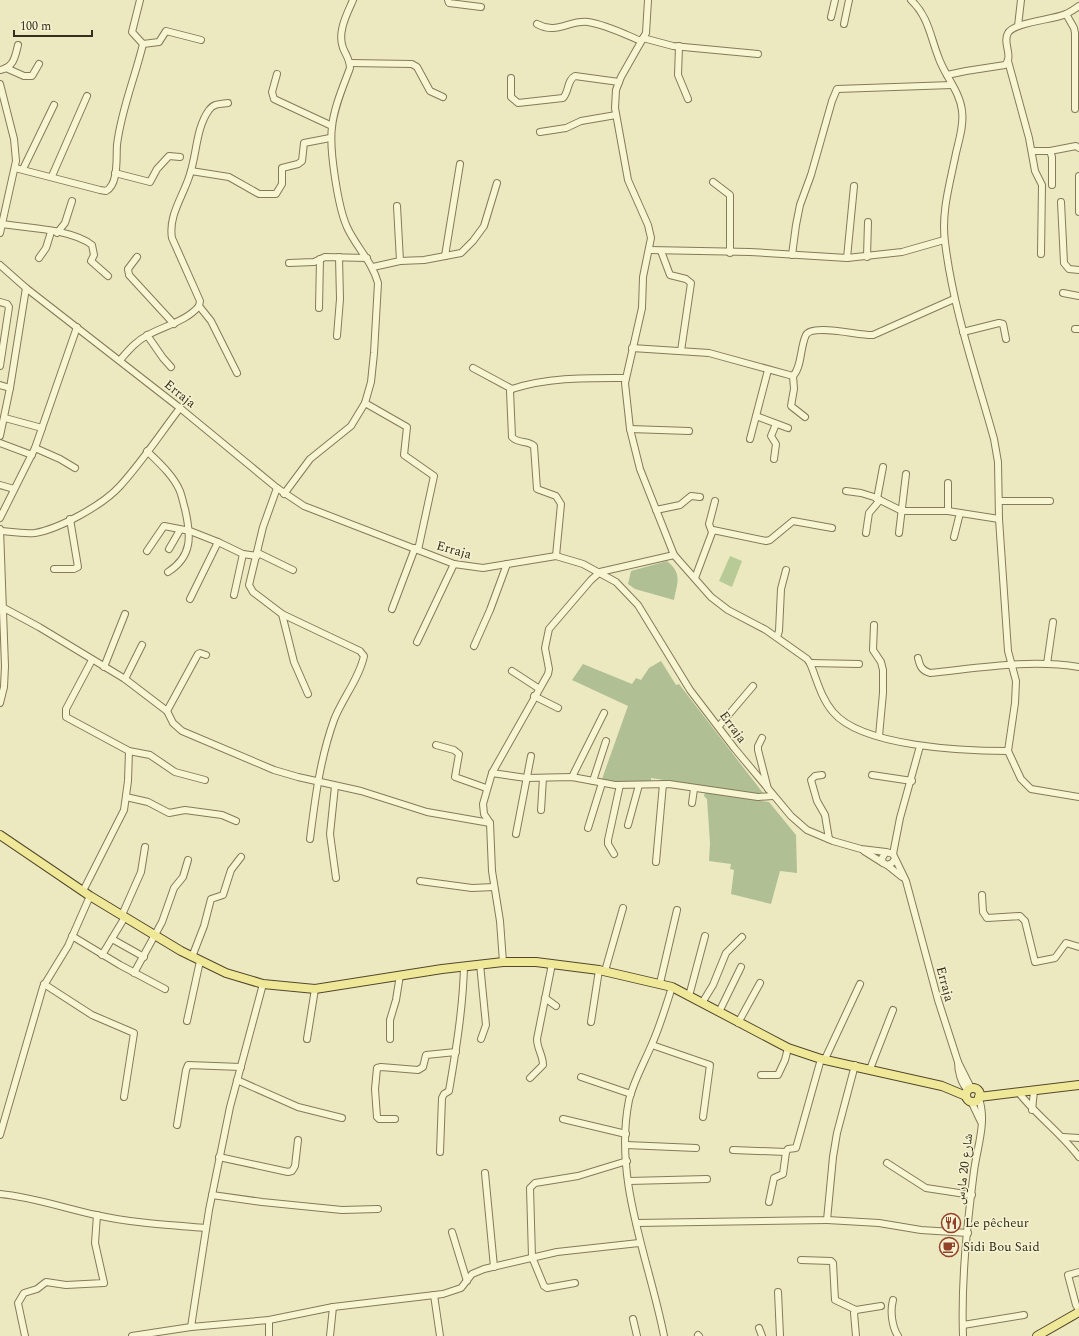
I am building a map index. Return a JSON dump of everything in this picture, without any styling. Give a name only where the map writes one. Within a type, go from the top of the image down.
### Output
[{"type":"main road","points":[[2,834],[86,893],[192,957],[226,972],[263,984],[315,989],[400,975],[503,962],[552,964],[602,970],[672,987],[788,1048],[823,1059],[855,1065],[942,1086],[947,1085],[973,1094],[1019,1093],[1079,1085]]},
{"type":"main road","points":[[1037,1336],[1079,1311]]},
{"type":"street","points":[[140,0],[132,32],[143,44]]},
{"type":"street","points":[[284,494],[297,474],[310,459],[351,426],[365,403],[371,382],[379,294],[378,283],[373,267],[346,225],[337,187],[330,138],[350,63],[342,46],[342,28],[353,0]]},
{"type":"street","points":[[448,0],[448,3],[481,7]]},
{"type":"street","points":[[648,0],[648,27],[619,82],[615,100],[616,115],[628,180],[648,225],[651,238],[650,250],[643,277],[642,308],[632,348],[625,391],[630,429],[640,469],[674,555],[711,597],[721,605],[777,637],[802,654],[810,663],[821,694],[833,713],[853,727],[879,736],[920,746],[984,751],[1008,751]]},
{"type":"street","points":[[830,17],[835,0]]},
{"type":"street","points":[[844,24],[850,0]]},
{"type":"street","points":[[911,0],[923,13],[938,57],[960,101],[962,124],[945,202],[944,240],[954,298],[997,450],[999,519],[1008,651],[1016,681],[1008,751],[1021,779],[1031,789],[1079,797]]},
{"type":"street","points":[[1018,26],[1021,0]]},
{"type":"street","points":[[1041,254],[1043,191],[1035,171],[1032,151],[1008,61],[1006,38],[1007,33],[1018,26],[1044,21],[1066,14],[1079,6]]},
{"type":"street","points":[[1066,14],[1074,28],[1075,33],[1075,108]]},
{"type":"street","points":[[537,24],[556,29],[572,23],[589,22],[642,40],[663,44],[758,54]]},
{"type":"street","points":[[143,44],[156,43],[166,31],[201,40]]},
{"type":"street","points":[[15,168],[52,176],[106,191],[111,187],[115,173],[117,143],[123,110],[143,44]]},
{"type":"street","points":[[3,69],[14,60],[18,45]]},
{"type":"street","points":[[679,46],[678,75],[688,99]]},
{"type":"street","points":[[947,75],[966,70],[1003,66],[1008,61]]},
{"type":"street","points":[[350,63],[412,64],[417,67],[430,91],[443,98]]},
{"type":"street","points":[[3,69],[28,77],[32,76],[39,64]]},
{"type":"street","points":[[277,74],[272,92],[274,99],[285,106],[332,126]]},
{"type":"street","points":[[511,78],[511,97],[518,103],[563,98],[567,92],[570,80],[575,76],[619,82]]},
{"type":"street","points":[[0,84],[14,140],[15,168],[0,233]]},
{"type":"street","points":[[792,255],[800,205],[811,176],[832,101],[837,89],[952,85]]},
{"type":"street","points":[[52,176],[87,96]]},
{"type":"street","points":[[228,103],[216,104],[210,108],[204,118],[191,171],[175,210],[171,234],[200,301],[199,306],[211,321],[237,373]]},
{"type":"street","points":[[23,169],[54,105]]},
{"type":"street","points":[[0,116],[8,115]]},
{"type":"street","points":[[540,132],[566,128],[581,121],[616,115]]},
{"type":"street","points":[[191,171],[230,177],[259,194],[276,194],[282,184],[282,168],[298,164],[302,161],[304,143],[330,138]]},
{"type":"street","points":[[1032,151],[1076,146],[1079,148]]},
{"type":"street","points":[[1050,150],[1052,157],[1052,185]]},
{"type":"street","points":[[115,173],[149,182],[157,168],[169,156],[180,157]]},
{"type":"street","points":[[445,256],[460,164]]},
{"type":"street","points":[[1079,176],[1079,212]]},
{"type":"street","points":[[713,182],[730,196],[730,253]]},
{"type":"street","points":[[373,267],[400,261],[424,260],[461,253],[484,226],[497,183]]},
{"type":"street","points":[[847,258],[854,186]]},
{"type":"street","points":[[39,258],[54,232],[65,223],[72,202]]},
{"type":"street","points":[[1061,202],[1064,263],[1069,269],[1079,270]]},
{"type":"street","points":[[397,206],[400,261]]},
{"type":"street","points":[[867,257],[868,222]]},
{"type":"street","points":[[2,224],[78,237],[92,245],[94,255],[91,262],[108,276]]},
{"type":"street","points":[[650,250],[847,258],[902,252],[944,240]]},
{"type":"street","points":[[661,251],[670,275],[686,279],[691,283],[681,351]]},
{"type":"street","points":[[137,257],[128,269],[129,275],[174,324]]},
{"type":"street","points":[[288,262],[314,262],[325,257],[367,258]]},
{"type":"street","points":[[338,336],[340,299],[339,257]]},
{"type":"street","points":[[319,308],[320,260]]},
{"type":"street","name":"Erraja","points":[[0,265],[26,288],[180,408],[284,494],[304,506],[454,564],[483,568],[556,556],[583,564],[616,582],[638,605],[690,690],[719,726],[735,749],[791,816],[803,827],[829,839],[861,849]]},
{"type":"street","points":[[0,436],[5,418],[26,288]]},
{"type":"street","points":[[1062,292],[1079,296]]},
{"type":"street","points":[[805,417],[791,406],[794,389],[793,376],[798,366],[806,334],[812,330],[832,330],[861,335],[873,335],[954,298]]},
{"type":"street","points":[[0,302],[7,304],[8,307],[0,366]]},
{"type":"street","points":[[120,360],[132,346],[147,335],[174,324],[199,306]]},
{"type":"street","points":[[963,332],[999,323],[1003,324],[1006,339]]},
{"type":"street","points":[[0,518],[35,448],[77,327]]},
{"type":"street","points":[[147,335],[171,367]]},
{"type":"street","points":[[632,348],[709,353],[793,376]]},
{"type":"street","points":[[473,368],[498,380],[512,389],[535,382],[572,378],[626,378]]},
{"type":"street","points":[[750,439],[768,370]]},
{"type":"street","points":[[0,385],[10,388]]},
{"type":"street","points":[[512,389],[510,391],[512,437],[515,440],[530,443],[534,446],[537,490],[556,496],[561,504],[556,556]]},
{"type":"street","points":[[365,403],[407,427],[404,455],[434,476],[416,549],[392,609]]},
{"type":"street","points":[[0,703],[4,687],[5,666],[0,530],[35,533],[70,519],[111,495],[120,486],[180,408]]},
{"type":"street","points":[[756,416],[788,428]]},
{"type":"street","points":[[5,418],[42,428]]},
{"type":"street","points":[[774,459],[776,444],[771,436],[776,424]]},
{"type":"street","points":[[630,429],[689,431]]},
{"type":"street","points":[[0,444],[32,455]]},
{"type":"street","points":[[35,448],[60,459],[75,468]]},
{"type":"street","points":[[147,451],[170,476],[179,489],[190,531],[189,544],[180,562],[168,572]]},
{"type":"street","points":[[866,533],[869,513],[878,500],[883,467]]},
{"type":"street","points":[[899,533],[906,474]]},
{"type":"street","points":[[948,483],[948,511]]},
{"type":"street","points":[[0,485],[14,488]]},
{"type":"street","points":[[277,488],[262,527],[250,589],[282,614],[360,651],[364,656],[334,719],[317,782],[310,839]]},
{"type":"street","points":[[846,491],[861,493],[902,511],[948,511],[999,519]]},
{"type":"street","points":[[656,510],[680,505],[691,496],[700,497]]},
{"type":"street","points":[[695,578],[712,532],[709,524],[715,501]]},
{"type":"street","points":[[999,501],[1050,501]]},
{"type":"street","points":[[954,537],[960,513]]},
{"type":"street","points":[[54,568],[74,569],[78,567],[70,519]]},
{"type":"street","points":[[712,532],[715,530],[766,541],[770,540],[793,521],[832,528]]},
{"type":"street","points":[[147,551],[162,528],[168,526],[180,530],[190,531],[243,554],[257,554],[292,570]]},
{"type":"street","points":[[169,549],[180,530]]},
{"type":"street","points":[[190,599],[218,542]]},
{"type":"street","points":[[234,595],[243,554]]},
{"type":"street","points":[[503,962],[500,921],[494,887],[490,823],[483,810],[486,788],[492,773],[549,669],[545,648],[549,629],[576,596],[600,572],[674,555]]},
{"type":"street","points":[[417,642],[454,564]]},
{"type":"street","points":[[474,646],[490,610],[507,564]]},
{"type":"street","points":[[777,637],[779,631],[781,589],[786,570]]},
{"type":"street","points":[[2,607],[39,627],[126,679],[168,710],[173,723],[182,731],[274,770],[317,782],[377,795],[427,812],[490,823]]},
{"type":"street","points":[[104,667],[125,614]]},
{"type":"street","points":[[282,614],[294,662],[308,694]]},
{"type":"street","points":[[1047,664],[1053,622]]},
{"type":"street","points":[[874,625],[873,650],[881,662],[883,670],[883,693],[879,736]]},
{"type":"street","points":[[126,679],[142,645]]},
{"type":"street","points":[[168,710],[198,654],[206,655]]},
{"type":"street","points":[[918,658],[920,666],[924,671],[930,672],[1012,665],[1047,664],[1079,667]]},
{"type":"street","points":[[92,660],[66,709],[66,718],[129,751],[150,755],[175,772],[188,777],[205,780]]},
{"type":"street","points":[[810,663],[858,664]]},
{"type":"street","points":[[512,671],[538,688]]},
{"type":"street","points":[[719,726],[753,686]]},
{"type":"street","points":[[534,696],[558,708]]},
{"type":"street","points":[[572,777],[604,713]]},
{"type":"street","points":[[762,738],[758,746],[758,750],[768,789]]},
{"type":"street","points":[[593,781],[606,741]]},
{"type":"street","points":[[436,745],[458,752],[459,757],[455,777],[486,788]]},
{"type":"street","points":[[885,864],[892,863],[891,854],[900,818],[912,781],[920,746]]},
{"type":"street","points":[[0,1135],[44,984],[61,959],[72,936],[86,893],[124,810],[129,751]]},
{"type":"street","points":[[516,834],[531,756]]},
{"type":"street","points":[[492,773],[526,778],[560,776],[572,777],[620,785],[639,786],[662,784],[758,797],[773,796]]},
{"type":"street","points":[[822,775],[815,776],[811,780],[817,801],[825,815],[829,839]]},
{"type":"street","points":[[872,775],[912,781]]},
{"type":"street","points":[[541,810],[543,778]]},
{"type":"street","points":[[588,828],[602,783]]},
{"type":"street","points":[[656,862],[662,784]]},
{"type":"street","points":[[614,854],[608,844],[608,840],[620,785]]},
{"type":"street","points":[[335,786],[330,834],[336,878]]},
{"type":"street","points":[[628,825],[639,786]]},
{"type":"street","points":[[692,803],[694,789]]},
{"type":"street","points":[[126,797],[148,802],[169,813],[185,810],[222,815],[236,821]]},
{"type":"street","points":[[102,955],[124,916],[142,867],[145,847]]},
{"type":"street","points":[[861,849],[891,854]]},
{"type":"street","points":[[861,849],[897,872],[906,881]]},
{"type":"street","points":[[885,864],[882,856],[891,854]]},
{"type":"street","name":"Erraja","points":[[891,854],[906,881],[938,1000],[958,1062],[973,1094]]},
{"type":"street","points":[[192,957],[204,926],[211,899],[223,895],[231,870],[241,857]]},
{"type":"street","points":[[134,973],[155,935],[174,888],[183,877],[188,860]]},
{"type":"street","points":[[420,881],[472,888],[494,887]]},
{"type":"street","points":[[982,895],[983,912],[987,918],[1020,916],[1023,918],[1035,962],[1055,958],[1066,943],[1079,947]]},
{"type":"street","points":[[591,1022],[602,970],[623,908]]},
{"type":"street","points":[[660,983],[677,910]]},
{"type":"street","points":[[72,936],[102,955],[165,989]]},
{"type":"street","points":[[689,996],[705,936]]},
{"type":"street","points":[[702,1003],[713,985],[726,953],[742,937]]},
{"type":"street","points":[[112,939],[144,956]]},
{"type":"street","points":[[187,1021],[200,961]]},
{"type":"street","points":[[480,964],[486,1024],[481,1039]]},
{"type":"street","points":[[530,1078],[543,1065],[541,1053],[537,1044],[552,964]]},
{"type":"street","points":[[440,1152],[442,1098],[444,1094],[449,1091],[456,1052],[461,1018],[464,966]]},
{"type":"street","points":[[719,1012],[741,967]]},
{"type":"street","points":[[390,1039],[390,1020],[396,1000],[400,975]]},
{"type":"street","points":[[738,1023],[760,983]]},
{"type":"street","points":[[44,984],[92,1015],[134,1033],[124,1097]]},
{"type":"street","points":[[191,1327],[206,1228],[219,1157],[237,1080],[263,984]]},
{"type":"street","points":[[733,1150],[786,1152],[797,1146],[823,1059],[860,984]]},
{"type":"street","points":[[664,1336],[655,1296],[639,1243],[629,1181],[626,1134],[631,1094],[652,1045],[672,987]]},
{"type":"street","points":[[307,1039],[315,989]]},
{"type":"street","points":[[545,998],[556,1006]]},
{"type":"street","points":[[870,1069],[893,1010]]},
{"type":"street","points":[[652,1045],[710,1064],[703,1117]]},
{"type":"street","points":[[761,1075],[778,1075],[786,1060],[788,1048]]},
{"type":"street","points":[[395,1119],[379,1119],[377,1116],[375,1089],[377,1068],[418,1070],[423,1067],[426,1055],[456,1052]]},
{"type":"street","points":[[177,1125],[188,1065],[241,1067]]},
{"type":"street","points":[[827,1220],[833,1157],[855,1065]]},
{"type":"street","points":[[581,1077],[631,1094]]},
{"type":"street","points":[[237,1080],[298,1107],[342,1118]]},
{"type":"street","points":[[1032,1110],[1034,1091]]},
{"type":"street","points":[[1019,1093],[1032,1110],[1063,1137],[1079,1157]]},
{"type":"street","name":"شارع 20 مارس","points":[[963,1336],[963,1279],[982,1110],[973,1094]]},
{"type":"street","points":[[563,1119],[626,1134]]},
{"type":"street","points":[[1063,1137],[1079,1138]]},
{"type":"street","points":[[219,1157],[288,1172],[292,1171],[295,1166],[298,1140]]},
{"type":"street","points":[[626,1145],[696,1148]]},
{"type":"street","points":[[769,1202],[774,1178],[782,1175],[784,1172],[786,1152]]},
{"type":"street","points":[[575,1282],[547,1288],[544,1286],[532,1257],[531,1186],[543,1181],[590,1172],[627,1161]]},
{"type":"street","points":[[887,1163],[926,1188],[972,1195]]},
{"type":"street","points":[[485,1173],[494,1267]]},
{"type":"street","points":[[629,1181],[707,1179]]},
{"type":"street","points":[[0,1194],[31,1198],[97,1216],[163,1225],[206,1228]]},
{"type":"street","points":[[212,1195],[262,1202],[342,1210],[378,1209]]},
{"type":"street","points":[[25,1336],[18,1303],[24,1293],[37,1289],[46,1282],[83,1285],[104,1283],[95,1242],[97,1216]]},
{"type":"street","points":[[636,1223],[827,1220],[886,1224],[928,1231],[968,1233]]},
{"type":"street","points":[[452,1232],[467,1280]]},
{"type":"street","points":[[132,1336],[191,1327],[269,1320],[333,1306],[434,1296],[457,1291],[476,1272],[532,1257],[639,1243]]},
{"type":"street","points":[[801,1260],[831,1261],[833,1263],[835,1300],[856,1310],[881,1306]]},
{"type":"street","points":[[1079,1272],[1068,1274],[1079,1311]]},
{"type":"street","points":[[778,1292],[780,1336]]},
{"type":"street","points":[[434,1296],[440,1336]]},
{"type":"street","points":[[893,1300],[892,1308],[894,1330],[898,1336]]},
{"type":"street","points":[[330,1336],[333,1306]]},
{"type":"street","points":[[856,1310],[854,1313],[856,1336]]},
{"type":"street","points":[[963,1325],[1024,1315]]},
{"type":"street","points":[[633,1318],[637,1336]]},
{"type":"street","points":[[269,1320],[269,1336]]},
{"type":"street","points":[[759,1328],[762,1336]]},
{"type":"green space","points":[[730,556],[742,561],[732,587],[719,581]]},
{"type":"green space","points":[[667,561],[675,570],[678,579],[674,600],[635,589],[628,584],[631,571]]},
{"type":"green space","points":[[661,661],[676,685],[679,684],[763,793],[761,795],[651,778],[651,782],[611,781],[602,779],[628,706],[572,680],[583,664],[632,684],[636,678],[641,680],[649,668]]},
{"type":"green space","points":[[705,792],[769,802],[796,835],[797,873],[780,871],[771,904],[731,894],[734,870],[730,869],[731,864],[709,861],[710,843],[707,799],[704,796]]},
{"type":"place","name":"Le pêcheur","points":[[951,1223]]},
{"type":"place","name":"Sidi Bou Said","points":[[949,1247]]}]
